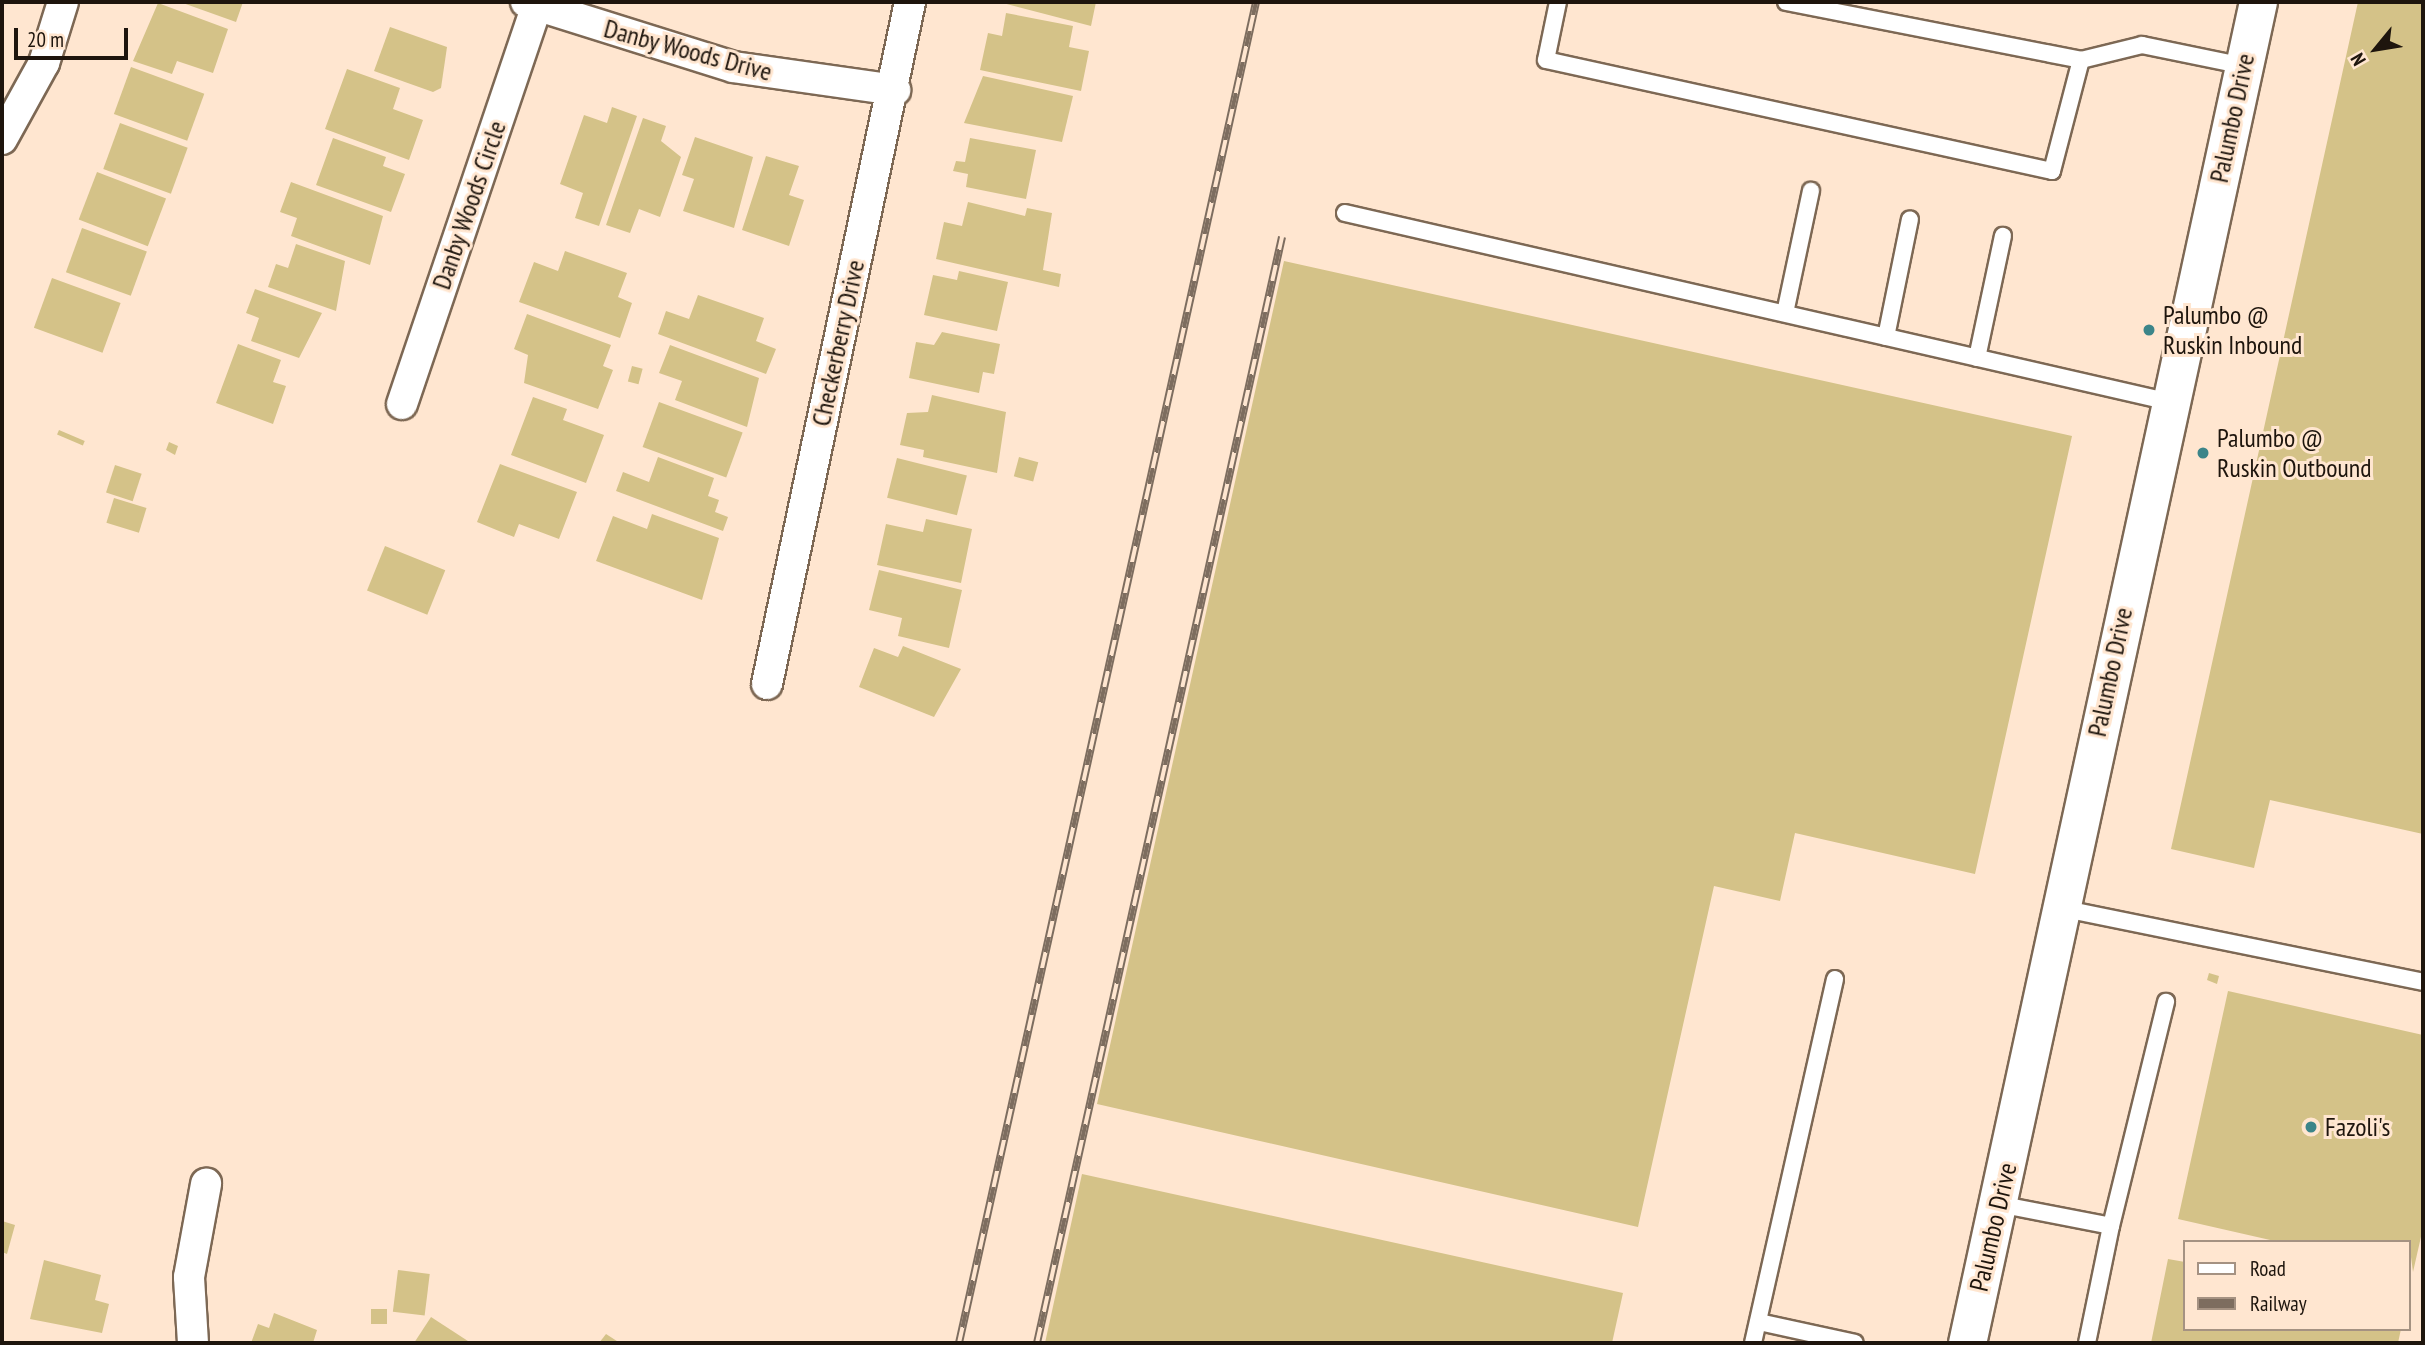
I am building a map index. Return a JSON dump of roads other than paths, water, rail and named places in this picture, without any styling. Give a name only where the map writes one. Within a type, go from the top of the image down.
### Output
[{"type":"street","points":[[2,139],[44,63],[63,2]]},
{"type":"street","name":"Checkerberry Drive","points":[[767,684],[895,90],[909,2]]},
{"type":"street","name":"Palumbo Drive","points":[[1967,1343],[2258,2]]},
{"type":"street","name":"Danby Woods Drive","points":[[532,4],[733,67],[895,90]]},
{"type":"street","name":"Danby Woods Circle","points":[[401,404],[532,4]]},
{"type":"street","points":[[192,1343],[189,1277],[206,1184]]},
{"type":"lane","points":[[1558,2],[1546,60],[2052,171],[2081,60]]},
{"type":"lane","points":[[1786,2],[2081,60],[2143,45],[2244,66]]},
{"type":"lane","points":[[1785,313],[1811,191]]},
{"type":"lane","points":[[1345,213],[2170,402]]},
{"type":"lane","points":[[1886,337],[1910,219]]},
{"type":"lane","points":[[1977,358],[2003,236]]},
{"type":"lane","points":[[2060,908],[2423,982]]},
{"type":"lane","points":[[1754,1343],[1835,979]]},
{"type":"lane","points":[[2087,1343],[2111,1226],[2166,1002]]},
{"type":"lane","points":[[1998,1204],[2111,1226]]},
{"type":"lane","points":[[1759,1322],[1855,1343]]},
{"type":"railway","points":[[959,1343],[1256,2]]},
{"type":"railway","points":[[1037,1343],[1282,237]]},
{"type":"place","name":"Palumbo @ Ruskin Inbound","points":[[2149,330]]},
{"type":"place","name":"Palumbo @ Ruskin Outbound","points":[[2203,453]]},
{"type":"place","name":"Fazoli's","points":[[2311,1127]]}]
